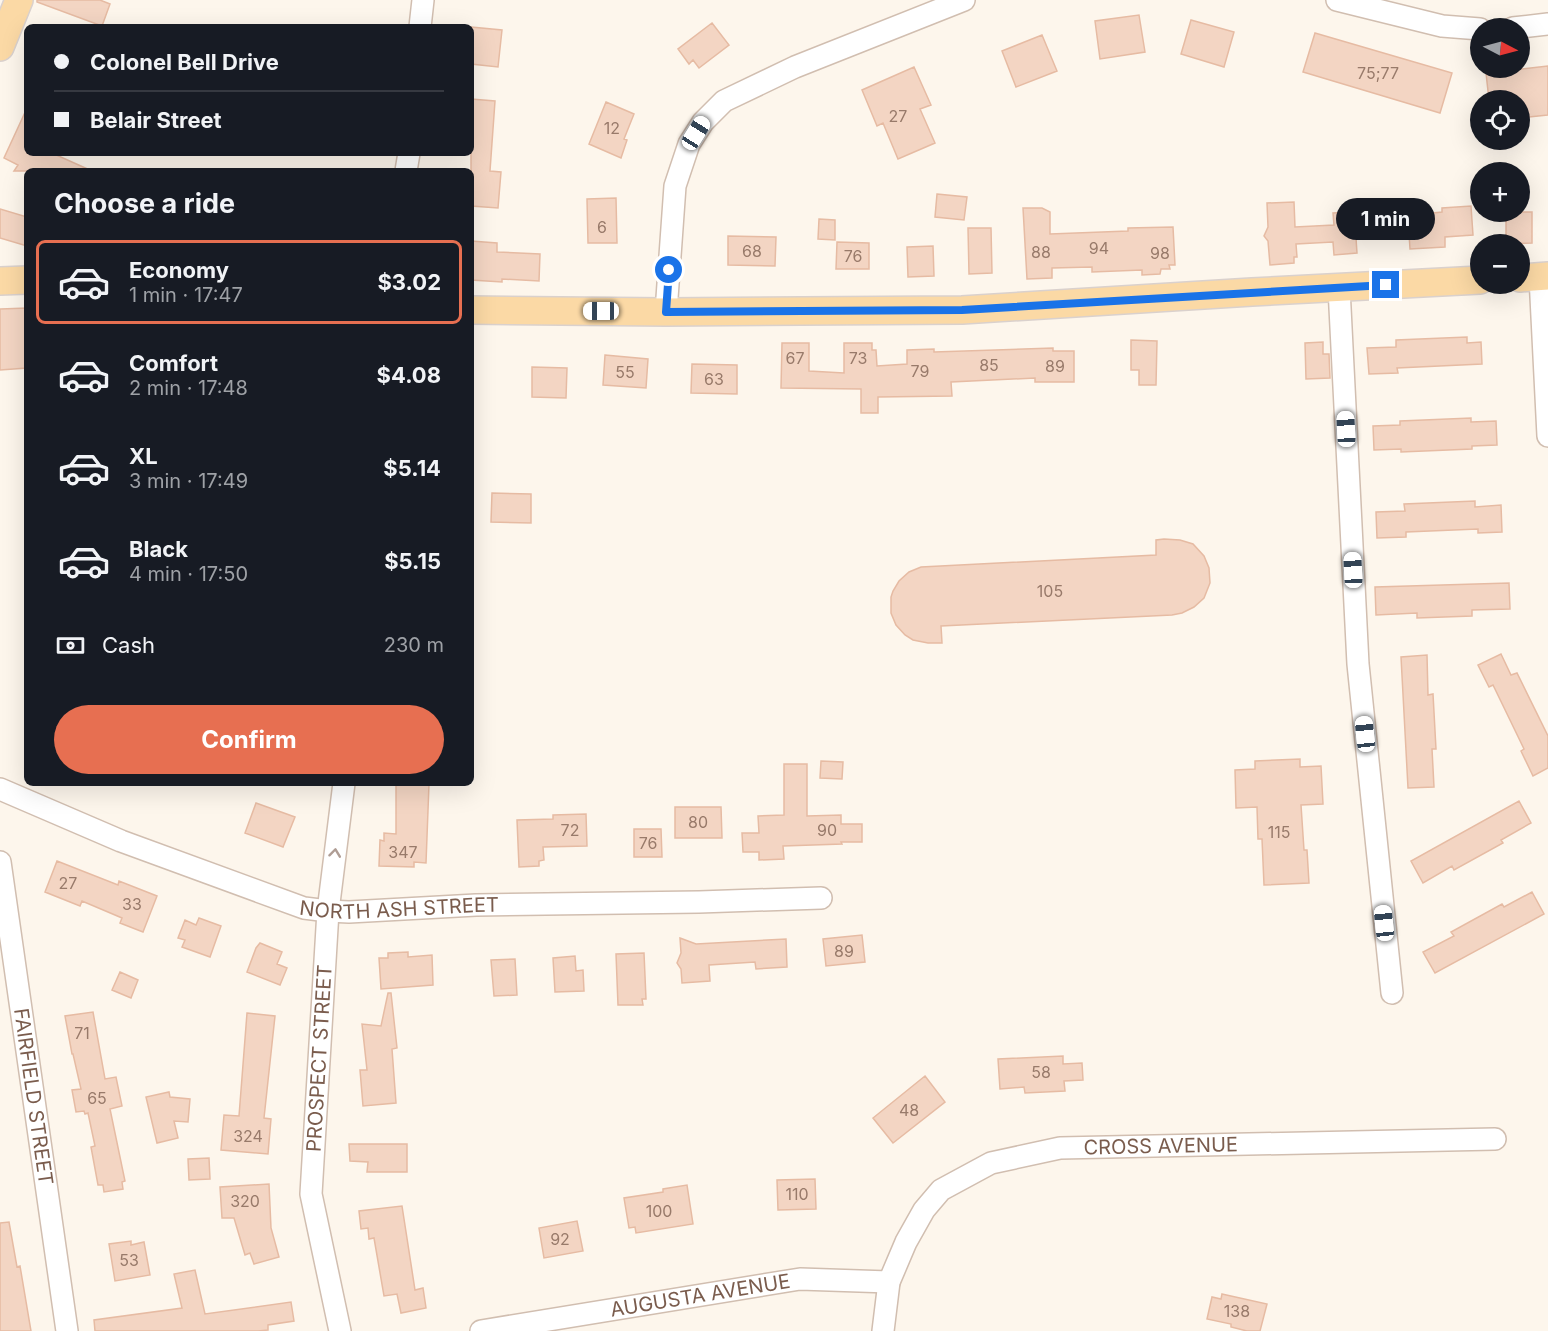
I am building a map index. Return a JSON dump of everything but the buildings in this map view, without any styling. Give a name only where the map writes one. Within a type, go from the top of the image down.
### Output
[{"type":"main road","points":[[0,47],[19,0]]},
{"type":"main road","points":[[0,280],[24,280]]},
{"type":"main road","points":[[474,310],[666,312],[962,310],[1470,281]]},
{"type":"street","points":[[420,24],[423,0]]},
{"type":"street","points":[[666,312],[675,186],[689,144],[703,122],[724,100],[795,67],[964,0]]},
{"type":"street","points":[[1337,0],[1442,26],[1470,28]]},
{"type":"street","points":[[1530,26],[1548,24]]},
{"type":"street","points":[[1536,277],[1548,436]]},
{"type":"street","points":[[1339,288],[1358,664],[1392,993]]},
{"type":"street","name":"PROSPECT STREET","points":[[340,1331],[311,1194],[328,911],[344,786]]},
{"type":"street","name":"NORTH ASH STREET","points":[[0,789],[121,841],[304,908],[348,912],[476,905],[725,902],[821,898]]},
{"type":"street","name":"FAIRFIELD STREET","points":[[0,862],[6,938],[67,1331]]},
{"type":"street","name":"CROSS AVENUE","points":[[883,1331],[888,1282],[924,1210],[941,1190],[991,1162],[1060,1148],[1495,1139]]},
{"type":"street","name":"AUGUSTA AVENUE","points":[[481,1331],[800,1279],[888,1282]]},
{"type":"route","points":[[669,270],[666,312],[962,310],[1386,285]]}]
